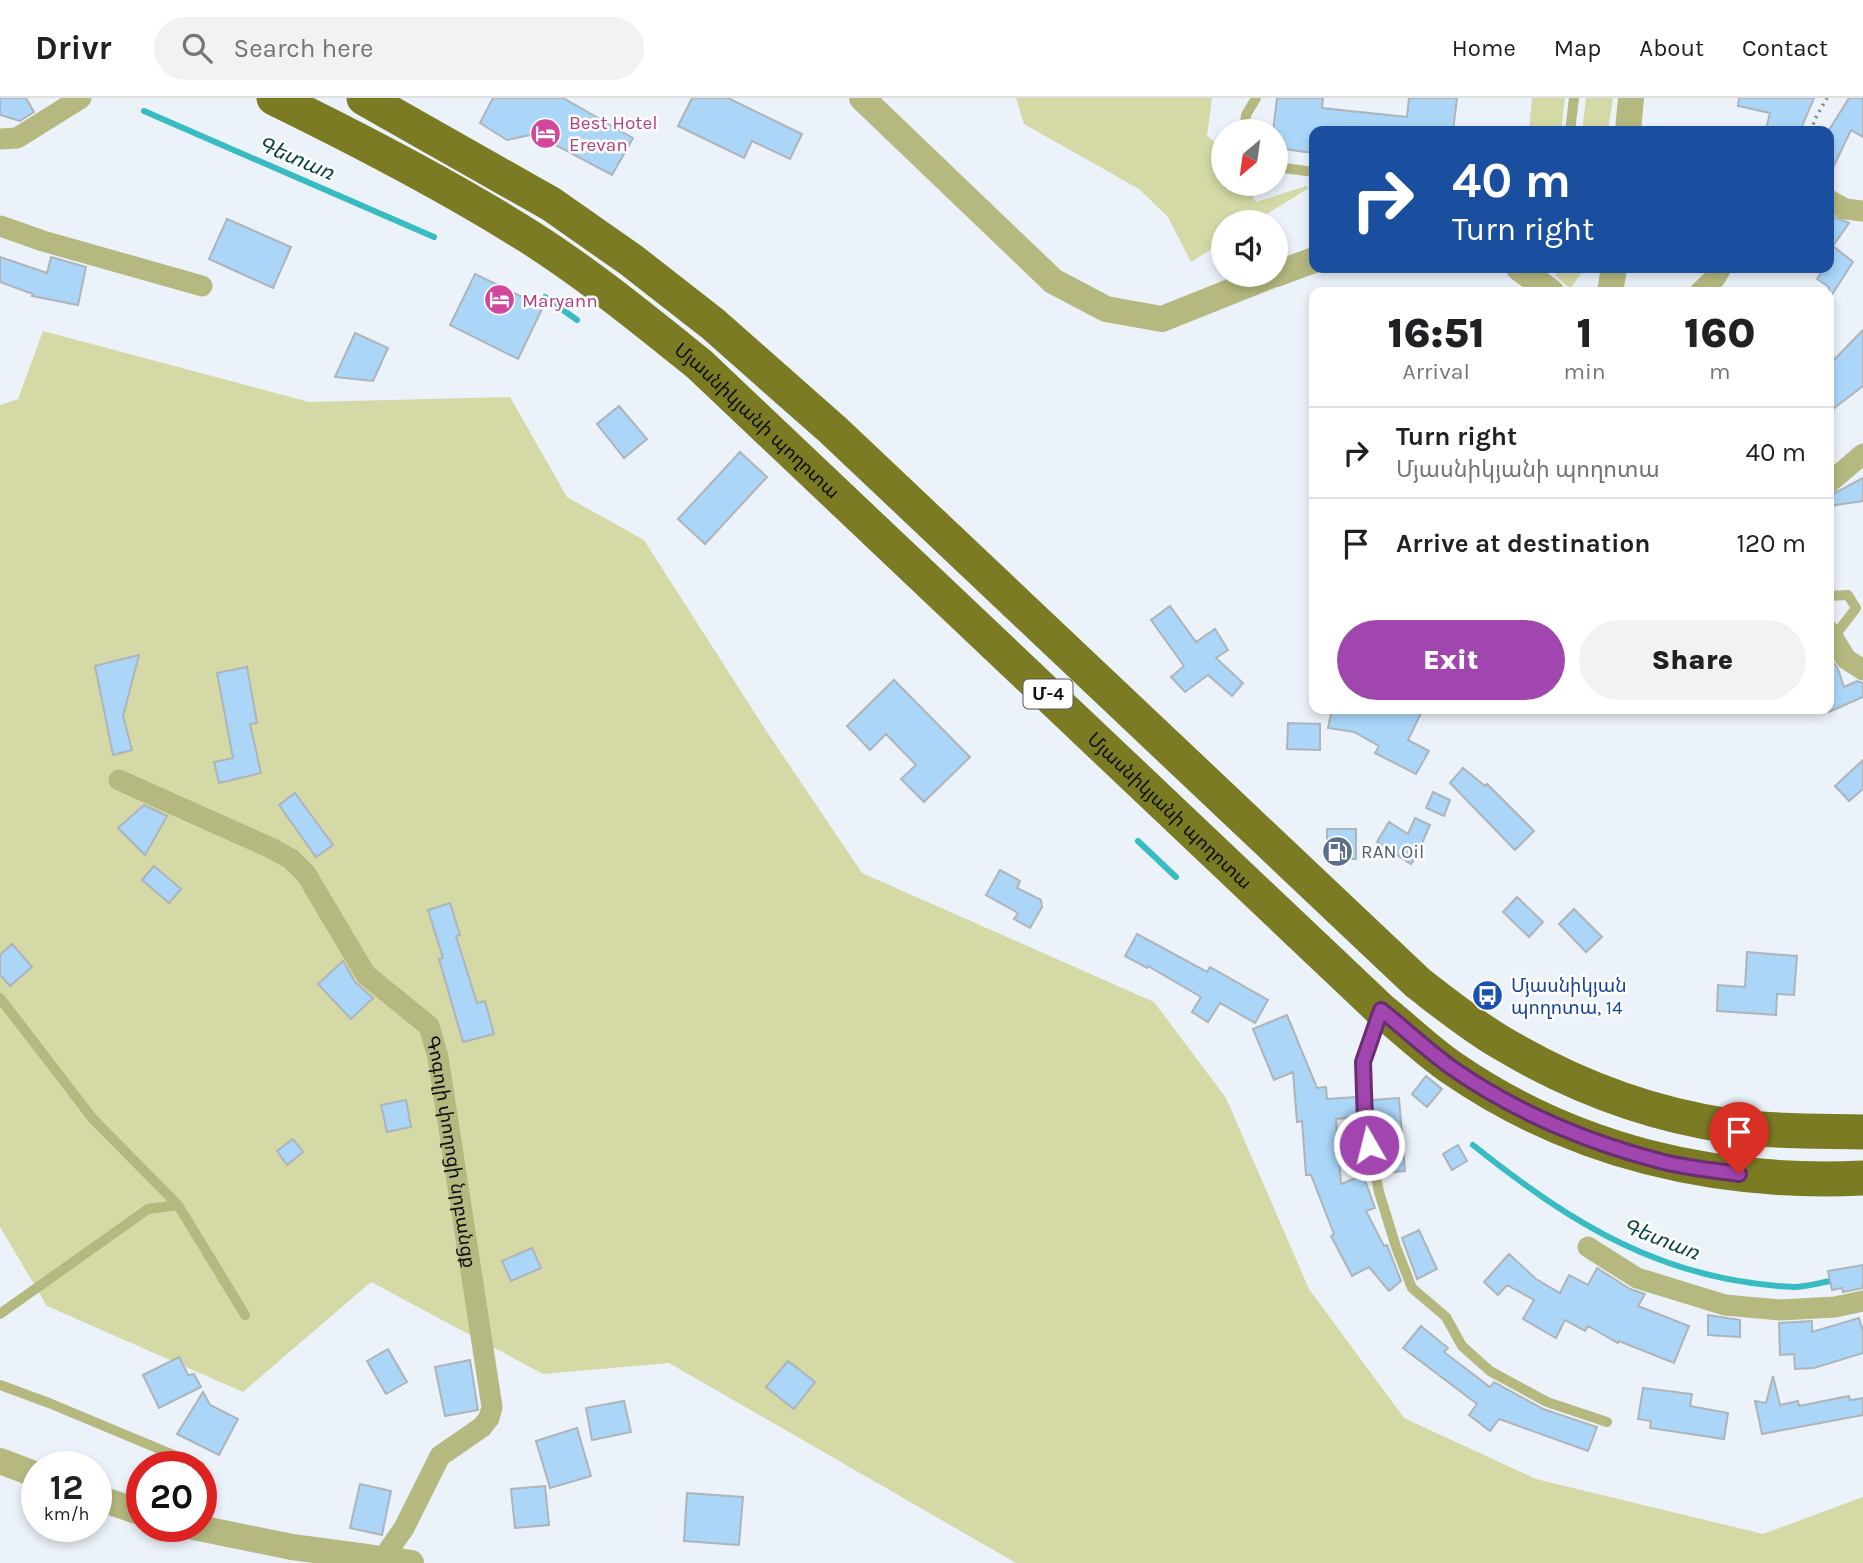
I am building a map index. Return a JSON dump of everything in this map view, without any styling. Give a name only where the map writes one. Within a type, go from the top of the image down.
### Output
[{"type":"highway","name":"Մյասնիկյանի պողոտա","points":[[274,98],[427,177],[528,236],[608,290],[699,364],[1381,1010],[1451,1068],[1513,1104],[1587,1138],[1662,1162],[1739,1174],[1863,1178]]},
{"type":"highway","name":"Մ-4","points":[[364,98],[551,204],[631,260],[713,324],[833,430],[1418,983],[1498,1041],[1607,1095],[1675,1115],[1731,1126],[1863,1132]]},
{"type":"street","points":[[0,139],[17,138],[81,98]]},
{"type":"street","points":[[862,98],[1053,281],[1107,309],[1162,319],[1242,287]]},
{"type":"street","points":[[1628,126],[1631,98]]},
{"type":"street","points":[[1834,203],[1845,209],[1863,211]]},
{"type":"street","points":[[0,226],[43,242],[202,286]]},
{"type":"street","points":[[1288,269],[1309,262]]},
{"type":"street","points":[[1526,273],[1544,287]]},
{"type":"street","points":[[1706,287],[1718,273]]},
{"type":"street","points":[[1834,479],[1863,454]]},
{"type":"street","points":[[1834,639],[1846,659],[1863,670]]},
{"type":"street","name":"Գոգոլի փողոցի նրբանցք","points":[[119,780],[291,859],[306,874],[366,975],[429,1026],[438,1057],[492,1407],[489,1418],[482,1426],[440,1456],[404,1528],[381,1561]]},
{"type":"street","points":[[1588,1247],[1637,1278],[1726,1305],[1780,1310],[1835,1307],[1863,1301]]},
{"type":"street","points":[[0,1461],[21,1469]]},
{"type":"street","points":[[217,1534],[288,1555],[411,1563]]},
{"type":"lane","points":[[1246,119],[1256,98]]},
{"type":"lane","points":[[1571,126],[1574,98]]},
{"type":"lane","points":[[1288,169],[1309,171]]},
{"type":"lane","points":[[1834,596],[1848,595],[1856,608],[1834,631]]},
{"type":"lane","points":[[0,998],[93,1119],[178,1205],[246,1315]]},
{"type":"lane","points":[[1381,1010],[1363,1062],[1365,1121],[1379,1192],[1412,1288],[1446,1317],[1462,1346],[1490,1371],[1546,1402],[1607,1422]]},
{"type":"lane","points":[[0,1314],[148,1209],[178,1205]]},
{"type":"lane","points":[[0,1385],[163,1451]]},
{"type":"path","points":[[1813,126],[1827,98]]},
{"type":"green space","points":[[1016,98],[1212,98],[1207,136],[1211,139],[1211,196],[1252,196],[1256,202],[1275,196],[1288,196],[1288,192],[1306,186],[1309,188],[1273,210],[1211,210],[1211,250],[1191,262],[1168,217],[1139,189],[1024,124]]},
{"type":"green space","points":[[1532,98],[1565,98],[1562,126],[1529,126]]},
{"type":"green space","points":[[1586,98],[1613,98],[1609,126],[1583,126]]},
{"type":"green space","points":[[1581,273],[1571,287],[1568,287],[1555,275]]},
{"type":"green space","points":[[43,331],[309,402],[510,397],[567,497],[644,540],[763,726],[862,873],[1154,1002],[1226,1098],[1309,1289],[1404,1418],[1536,1479],[1763,1534],[1863,1497],[1863,1563],[1016,1563],[669,1363],[543,1374],[371,1282],[243,1392],[47,1306],[0,1227],[0,405],[18,399]]},
{"type":"building","points":[[0,98],[26,98],[34,112],[20,121],[0,115]]},
{"type":"building","points":[[493,98],[563,98],[633,138],[612,175],[535,134],[507,140],[480,123]]},
{"type":"building","points":[[692,98],[728,98],[802,134],[790,159],[752,141],[744,158],[678,126]]},
{"type":"building","points":[[1277,98],[1323,98],[1322,108],[1407,117],[1409,98],[1457,98],[1454,126],[1309,126],[1309,152],[1288,150],[1288,119],[1274,119]]},
{"type":"building","points":[[1739,98],[1814,98],[1802,126],[1767,126],[1770,113],[1738,106]]},
{"type":"building","points":[[1849,98],[1863,98],[1863,137],[1851,130],[1834,166],[1834,126],[1832,126]]},
{"type":"building","points":[[1834,217],[1849,223],[1834,245]]},
{"type":"building","points":[[227,219],[291,247],[273,288],[209,259]]},
{"type":"building","points":[[1834,247],[1853,262],[1834,291],[1834,287],[1829,287],[1817,279],[1821,273],[1834,273]]},
{"type":"building","points":[[0,257],[47,273],[51,257],[86,267],[78,305],[32,296],[33,294],[0,282]]},
{"type":"building","points":[[475,274],[543,307],[518,359],[450,325]]},
{"type":"building","points":[[1863,330],[1863,386],[1834,408],[1834,360]]},
{"type":"building","points":[[355,333],[388,348],[373,381],[335,377]]},
{"type":"building","points":[[619,406],[647,439],[624,458],[597,424]]},
{"type":"building","points":[[740,452],[767,477],[705,544],[678,519]]},
{"type":"building","points":[[1863,478],[1863,501],[1834,505],[1834,493]]},
{"type":"building","points":[[1170,606],[1196,642],[1215,629],[1228,650],[1216,658],[1243,683],[1232,696],[1208,675],[1185,692],[1171,677],[1184,666],[1151,620]]},
{"type":"building","points":[[139,655],[123,716],[132,750],[113,755],[95,666]]},
{"type":"building","points":[[1834,663],[1844,687],[1857,681],[1863,683],[1863,697],[1834,710]]},
{"type":"building","points":[[247,667],[257,723],[250,724],[261,773],[219,783],[214,762],[233,758],[217,673]]},
{"type":"building","points":[[894,680],[970,757],[924,802],[901,779],[916,765],[886,734],[870,750],[847,726]]},
{"type":"building","points":[[1331,714],[1421,714],[1408,740],[1429,751],[1416,774],[1375,753],[1379,746],[1354,732],[1328,728]]},
{"type":"building","points":[[1288,723],[1320,724],[1320,750],[1287,749]]},
{"type":"building","points":[[1863,760],[1863,789],[1849,801],[1835,786]]},
{"type":"building","points":[[1463,768],[1485,786],[1487,784],[1534,831],[1515,850],[1450,783]]},
{"type":"building","points":[[1433,792],[1450,800],[1444,816],[1426,808]]},
{"type":"building","points":[[295,793],[333,845],[316,857],[279,805]]},
{"type":"building","points":[[144,805],[167,816],[145,855],[118,828]]},
{"type":"building","points":[[1415,818],[1430,825],[1422,843],[1424,844],[1411,864],[1377,842],[1389,822],[1408,834]]},
{"type":"building","points":[[1327,829],[1356,829],[1356,859],[1327,859]]},
{"type":"building","points":[[154,866],[181,889],[169,903],[142,880]]},
{"type":"building","points":[[1000,870],[1020,881],[1017,888],[1041,900],[1042,907],[1030,928],[1014,919],[1018,913],[986,895]]},
{"type":"building","points":[[1517,897],[1543,922],[1529,937],[1503,912]]},
{"type":"building","points":[[450,903],[460,935],[456,936],[477,1003],[485,1001],[494,1034],[463,1042],[439,959],[443,958],[428,910]]},
{"type":"building","points":[[1574,909],[1602,937],[1586,952],[1559,924]]},
{"type":"building","points":[[1137,934],[1207,972],[1210,967],[1268,1000],[1255,1023],[1220,1003],[1208,1022],[1192,1012],[1201,997],[1148,966],[1147,968],[1125,956]]},
{"type":"building","points":[[12,944],[32,967],[10,986],[0,975],[0,955]]},
{"type":"building","points":[[1747,952],[1797,956],[1794,995],[1777,994],[1776,1015],[1717,1011],[1718,985],[1745,987]]},
{"type":"building","points":[[343,961],[355,982],[373,998],[351,1019],[318,984]]},
{"type":"building","points":[[1287,1015],[1317,1088],[1326,1087],[1327,1099],[1356,1097],[1357,1117],[1336,1119],[1341,1184],[1363,1175],[1375,1208],[1366,1211],[1384,1246],[1387,1245],[1401,1281],[1389,1291],[1369,1267],[1352,1276],[1331,1236],[1334,1234],[1311,1175],[1306,1175],[1302,1121],[1297,1122],[1293,1072],[1274,1080],[1253,1029]]},
{"type":"building","points":[[1426,1076],[1442,1089],[1427,1107],[1412,1094]]},
{"type":"building","points":[[1399,1098],[1405,1171],[1383,1173],[1378,1116],[1373,1116],[1372,1100]]},
{"type":"building","points":[[406,1100],[411,1127],[387,1132],[381,1105]]},
{"type":"building","points":[[293,1139],[303,1152],[287,1165],[277,1151]]},
{"type":"building","points":[[1458,1145],[1467,1161],[1452,1170],[1443,1154]]},
{"type":"building","points":[[1419,1230],[1437,1269],[1417,1279],[1402,1238]]},
{"type":"building","points":[[532,1248],[541,1268],[511,1281],[502,1261]]},
{"type":"building","points":[[1509,1254],[1536,1279],[1560,1293],[1569,1275],[1588,1285],[1597,1268],[1630,1289],[1645,1294],[1638,1306],[1689,1326],[1674,1363],[1619,1341],[1618,1343],[1588,1326],[1585,1331],[1565,1320],[1556,1338],[1523,1319],[1534,1300],[1507,1285],[1498,1295],[1484,1282]]},
{"type":"building","points":[[1863,1265],[1863,1288],[1843,1292],[1842,1288],[1832,1290],[1828,1271]]},
{"type":"building","points":[[1708,1315],[1740,1320],[1740,1337],[1708,1335]]},
{"type":"building","points":[[1859,1318],[1863,1331],[1863,1353],[1814,1368],[1795,1369],[1794,1354],[1780,1355],[1779,1323],[1812,1321],[1812,1332]]},
{"type":"building","points":[[1421,1326],[1448,1348],[1444,1352],[1490,1387],[1494,1382],[1543,1409],[1597,1427],[1588,1451],[1499,1419],[1490,1431],[1469,1415],[1477,1404],[1403,1348]]},
{"type":"building","points":[[388,1349],[407,1382],[386,1394],[367,1361]]},
{"type":"building","points":[[179,1357],[188,1375],[194,1374],[201,1387],[159,1408],[143,1375]]},
{"type":"building","points":[[470,1360],[478,1410],[445,1416],[435,1367]]},
{"type":"building","points":[[788,1361],[815,1382],[794,1409],[766,1387]]},
{"type":"building","points":[[1773,1376],[1780,1405],[1798,1401],[1799,1406],[1849,1396],[1850,1400],[1863,1398],[1863,1415],[1762,1434],[1755,1401],[1766,1403]]},
{"type":"building","points":[[1643,1388],[1692,1394],[1690,1406],[1728,1413],[1724,1439],[1650,1428],[1651,1421],[1638,1419]]},
{"type":"building","points":[[203,1392],[210,1405],[238,1419],[219,1455],[217,1451],[211,1451],[177,1434]]},
{"type":"building","points":[[624,1401],[631,1432],[592,1440],[586,1408]]},
{"type":"building","points":[[577,1428],[591,1476],[550,1488],[536,1441]]},
{"type":"building","points":[[360,1484],[391,1491],[382,1535],[350,1528]]},
{"type":"building","points":[[545,1486],[549,1525],[515,1528],[511,1489]]},
{"type":"building","points":[[687,1493],[743,1497],[739,1545],[684,1541]]},
{"type":"waterway","name":"Գետառ","points":[[144,111],[434,237]]},
{"type":"waterway","name":"Գետառ","points":[[545,297],[577,320]]},
{"type":"waterway","name":"Գետառ","points":[[1138,841],[1176,877]]},
{"type":"waterway","name":"Գետառ","points":[[1473,1145],[1546,1200],[1622,1243],[1661,1260],[1702,1273],[1747,1282],[1794,1287],[1836,1280]]},
{"type":"place","name":"Best Hotel Erevan","points":[[546,133]]},
{"type":"place","name":"Maryann","points":[[499,300]]},
{"type":"place","name":"RAN Oil","points":[[1338,851]]},
{"type":"place","name":"Մյասնիկյան պողոտա, 14","points":[[1488,996]]},
{"type":"route","points":[[1369,1145],[1365,1121],[1363,1062],[1381,1010],[1451,1068],[1548,1122],[1587,1138],[1662,1162],[1739,1174]]}]
